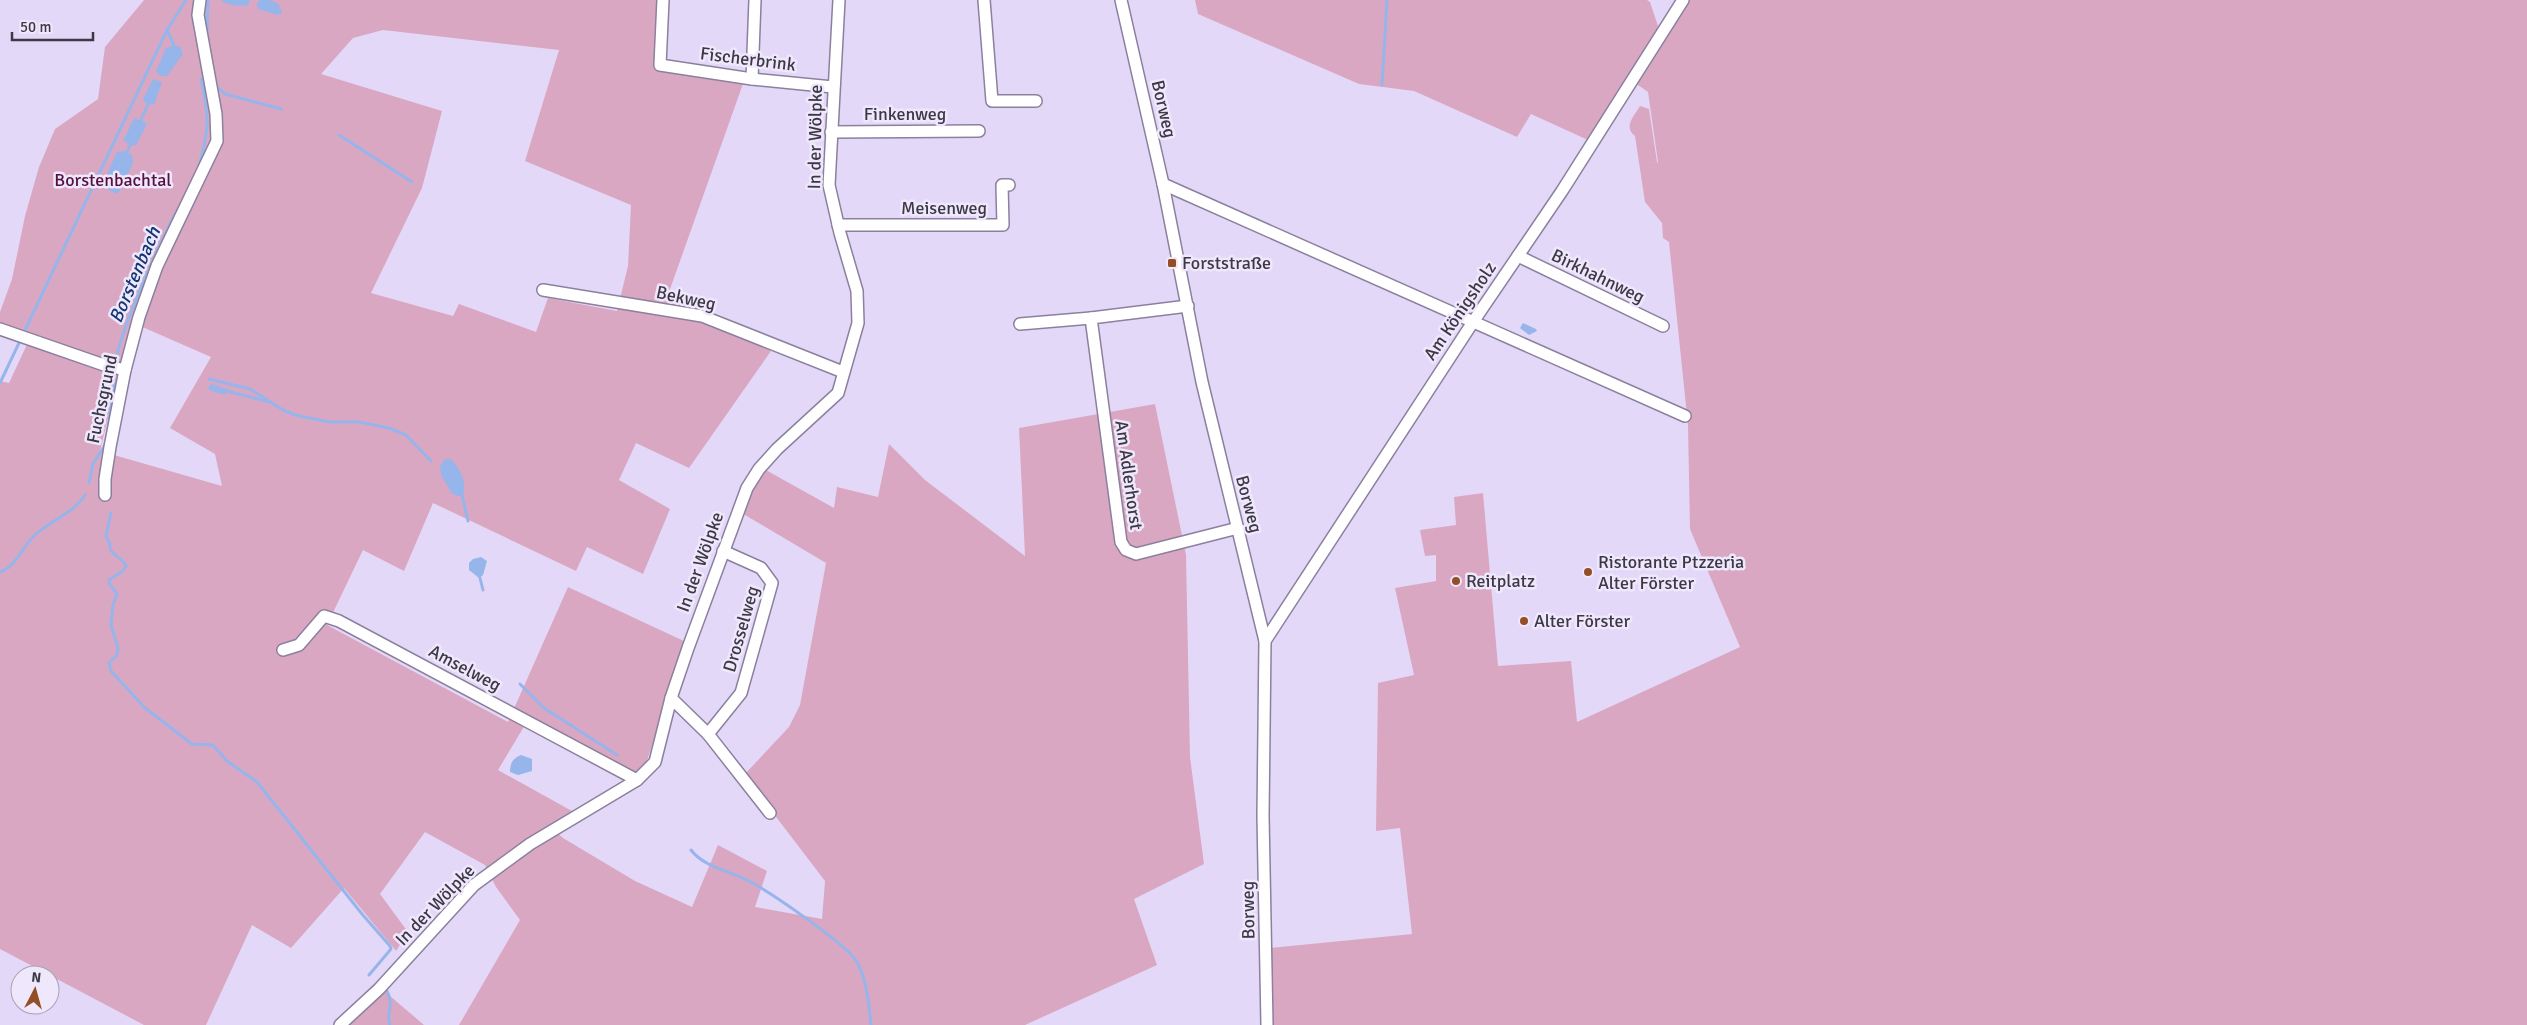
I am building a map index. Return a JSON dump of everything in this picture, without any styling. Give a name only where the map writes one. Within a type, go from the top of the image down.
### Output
[{"type":"street","name":"Fuchsgrund","points":[[105,495],[109,455],[123,369],[139,317],[157,266],[217,141],[216,114],[198,15],[200,0]]},
{"type":"street","name":"Fischerbrink","points":[[663,0],[660,64],[752,78],[833,87]]},
{"type":"street","points":[[752,78],[755,0]]},
{"type":"street","name":"In der Wölpke","points":[[340,1025],[379,989],[474,885],[530,844],[637,780],[655,762],[671,698],[738,508],[759,470],[777,449],[838,393],[858,323],[857,291],[838,225],[829,185],[839,0]]},
{"type":"street","points":[[984,0],[992,101],[1036,101]]},
{"type":"street","name":"Borweg","points":[[1121,0],[1163,184],[1206,400],[1265,642],[1263,816],[1267,1025]]},
{"type":"street","name":"Am Königsholz","points":[[1265,642],[1683,0]]},
{"type":"street","name":"Finkenweg","points":[[831,132],[979,131]]},
{"type":"street","name":"Meisenweg","points":[[838,225],[1003,225],[1002,184],[1009,185]]},
{"type":"street","points":[[1163,184],[1685,416]]},
{"type":"street","name":"Birkhahnweg","points":[[1518,256],[1663,326]]},
{"type":"street","name":"Bekweg","points":[[544,290],[702,316],[843,372]]},
{"type":"street","points":[[1020,324],[1091,318],[1188,306]]},
{"type":"street","name":"Am Adlerhorst","points":[[1091,318],[1121,542],[1126,550],[1136,554],[1238,528]]},
{"type":"street","points":[[0,329],[104,365],[123,369]]},
{"type":"street","name":"Drosselweg","points":[[708,734],[741,693],[772,583],[761,568],[723,551]]},
{"type":"street","name":"Amselweg","points":[[283,650],[299,646],[324,616],[339,621],[637,780]]},
{"type":"street","points":[[671,698],[708,734],[770,813]]},
{"type":"green space","name":"Borstenbachtal","points":[[144,0],[659,0],[656,65],[744,81],[669,292],[771,351],[689,468],[636,443],[619,480],[670,509],[643,574],[587,547],[576,571],[433,503],[404,571],[363,550],[327,625],[508,722],[568,587],[686,642],[639,785],[525,725],[498,770],[581,816],[554,830],[563,838],[635,881],[692,907],[718,845],[767,871],[755,907],[822,919],[825,881],[744,775],[789,727],[800,705],[826,563],[740,512],[764,469],[834,508],[837,487],[878,497],[889,444],[925,480],[1025,556],[1019,428],[1155,404],[1186,555],[1190,757],[1204,864],[1134,899],[1157,965],[1025,1025],[459,1025],[520,920],[496,887],[485,865],[425,832],[380,894],[408,932],[396,951],[344,888],[291,948],[252,925],[206,1025],[144,1025],[60,981],[60,965],[30,965],[0,949],[0,381],[9,383],[30,338],[0,326],[0,312],[12,279],[25,216],[39,167],[55,129],[98,99],[105,47]],"holes":[[[383,30],[559,50],[525,161],[631,205],[628,266],[617,311],[548,298],[536,332],[459,304],[453,316],[371,293],[422,188],[442,111],[321,74],[353,38]],[[131,322],[211,357],[170,428],[215,454],[222,486],[100,451]]]},
{"type":"green space","points":[[1195,0],[1647,0],[1650,2],[1659,29],[1677,0],[2527,0],[2527,1025],[1270,1025],[1270,948],[1412,934],[1400,828],[1376,831],[1378,683],[1414,675],[1395,588],[1436,581],[1436,555],[1425,556],[1420,530],[1456,525],[1454,497],[1483,493],[1498,666],[1571,661],[1577,722],[1740,647],[1690,529],[1688,425],[1669,242],[1663,238],[1662,223],[1645,202],[1635,136],[1630,129],[1631,121],[1640,106],[1649,109],[1657,162],[1644,164],[1658,162],[1648,92],[1628,78],[1588,140],[1531,114],[1517,137],[1414,91],[1359,84],[1198,14]]},
{"type":"green space","points":[[383,990],[424,1025],[345,1025]]},
{"type":"water","points":[[221,0],[250,0],[248,5],[242,6]]},
{"type":"water","points":[[260,0],[277,3],[282,13],[277,15],[258,9],[257,3]]},
{"type":"water","points":[[174,45],[180,47],[183,54],[167,76],[160,76],[156,71],[166,48]]},
{"type":"water","points":[[153,79],[162,82],[154,105],[144,102],[143,99]]},
{"type":"water","points":[[134,118],[147,123],[136,146],[123,141]]},
{"type":"water","points":[[124,151],[132,155],[133,163],[117,194],[103,187],[103,183],[117,152]]},
{"type":"water","points":[[1523,323],[1537,331],[1529,335],[1520,328]]},
{"type":"water","points":[[211,384],[227,389],[226,395],[211,391],[208,388]]},
{"type":"water","points":[[445,459],[451,459],[460,472],[464,481],[463,497],[452,494],[441,475],[440,466]]},
{"type":"water","points":[[481,557],[487,561],[483,575],[479,578],[469,570],[469,563],[473,559]]},
{"type":"water","points":[[521,755],[532,759],[532,771],[518,775],[510,772],[512,761]]},
{"type":"waterway","name":"Borstenbach","points":[[0,383],[167,30],[186,0]]},
{"type":"waterway","name":"Borstenbach","points":[[207,37],[208,0]]},
{"type":"waterway","points":[[1382,85],[1387,0]]},
{"type":"waterway","points":[[167,30],[174,45],[172,49]]},
{"type":"waterway","name":"Borstenbach","points":[[198,170],[207,125],[206,104],[201,79]]},
{"type":"waterway","points":[[215,85],[225,94],[281,109]]},
{"type":"waterway","points":[[140,122],[150,100]]},
{"type":"waterway","points":[[339,135],[412,182]]},
{"type":"waterway","points":[[125,156],[132,141]]},
{"type":"waterway","points":[[94,185],[106,184]]},
{"type":"waterway","name":"Borstenbach","points":[[107,437],[114,383],[114,368],[119,347],[138,295],[179,207]]},
{"type":"waterway","points":[[209,379],[250,389],[283,410],[295,415],[329,422],[359,422],[389,428],[406,435],[431,461]]},
{"type":"waterway","points":[[223,390],[270,402]]},
{"type":"waterway","name":"Borstenbach","points":[[89,483],[93,464],[105,445]]},
{"type":"waterway","name":"Borstenbach","points":[[0,572],[10,566],[40,530],[68,512],[85,495]]},
{"type":"waterway","points":[[462,495],[468,521]]},
{"type":"waterway","points":[[111,513],[106,536],[111,551],[126,566],[122,572],[110,579],[109,583],[117,594],[113,605],[111,625],[118,648],[117,655],[109,663],[111,671],[145,708],[192,744],[213,745],[227,761],[257,782],[362,914],[390,946],[391,949],[369,975]]},
{"type":"waterway","points":[[479,574],[483,590]]},
{"type":"waterway","points":[[520,684],[544,708],[617,755]]},
{"type":"waterway","points":[[691,850],[696,856],[710,865],[747,880],[771,895],[824,931],[851,954],[857,962],[863,977],[871,1025]]},
{"type":"waterway","points":[[387,991],[390,1001],[390,1025]]},
{"type":"place","name":"Forststraße","points":[[1172,263]]},
{"type":"place","name":"Ristorante Ptzzeria Alter Förster","points":[[1588,572]]},
{"type":"place","name":"Reitplatz","points":[[1456,581]]},
{"type":"place","name":"Alter Förster","points":[[1524,621]]}]
